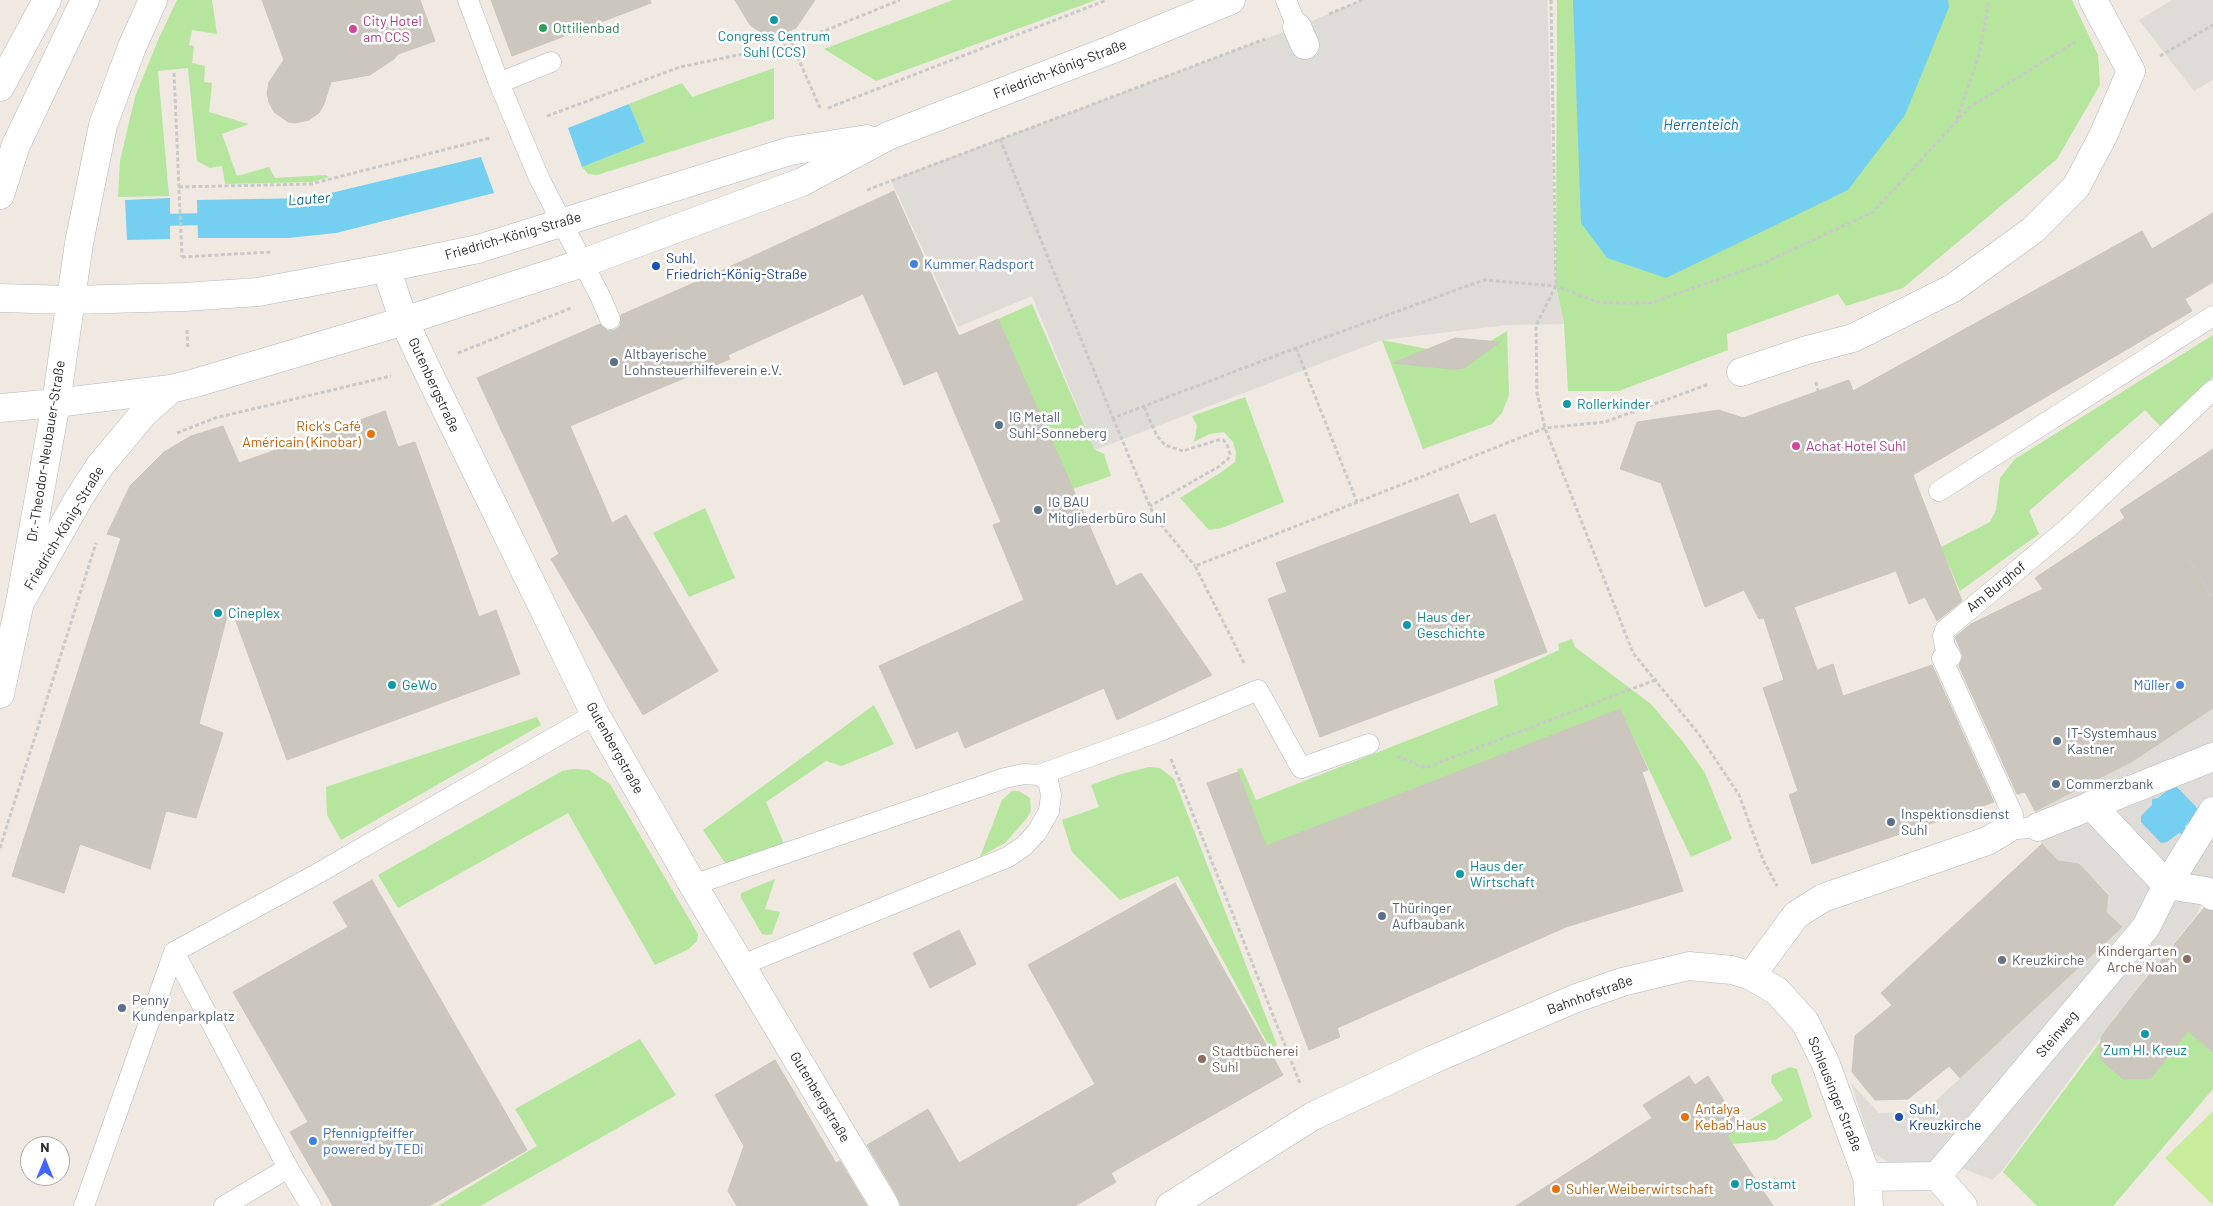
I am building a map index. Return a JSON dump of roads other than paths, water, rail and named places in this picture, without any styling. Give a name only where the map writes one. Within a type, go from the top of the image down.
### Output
[{"type":"street","points":[[0,87],[47,0]]},
{"type":"street","points":[[0,196],[16,145],[85,0]]},
{"type":"street","name":"Dr.-Theodor-Neubauer-Straße","points":[[0,694],[20,602],[56,403],[79,243],[103,125],[132,47],[153,0]]},
{"type":"street","name":"Friedrich-König-Straße","points":[[0,408],[56,403],[183,386],[404,321],[583,263],[802,182],[888,136],[1113,49],[1231,0]]},
{"type":"street","points":[[1740,372],[1807,350],[1853,338],[1953,288],[2033,230],[2076,187],[2103,136],[2131,71],[2100,11]]},
{"type":"street","name":"Friedrich-König-Straße","points":[[70,300],[184,298],[258,292],[386,268],[478,249],[790,151],[888,136]]},
{"type":"street","name":"Gutenbergstraße","points":[[386,268],[404,321],[424,366],[595,714],[693,885],[885,1206]]},
{"type":"street","points":[[0,298],[70,300]]},
{"type":"street","name":"Friedrich-König-Straße","points":[[20,602],[79,498],[99,467],[144,412],[183,386]]},
{"type":"street","points":[[2038,827],[2213,756]]},
{"type":"street","points":[[2091,805],[2167,885],[2206,891],[2213,896]]},
{"type":"street","name":"Steinweg","points":[[1937,1176],[2146,927],[2167,885],[2213,812]]},
{"type":"street","points":[[1752,976],[1796,915],[1823,898],[1987,841],[2006,830]]},
{"type":"street","name":"Bahnhofstraße","points":[[1170,1206],[1313,1116],[1494,1033],[1574,999],[1622,982],[1689,966],[1732,970],[1752,976]]},
{"type":"street","name":"Schleusinger Straße","points":[[1752,976],[1777,991],[1805,1022],[1826,1062],[1867,1177],[1869,1206]]},
{"type":"street","points":[[1867,1177],[1937,1176],[1963,1206]]},
{"type":"lane","points":[[468,0],[499,83],[538,178],[600,296],[610,319]]},
{"type":"lane","points":[[1286,0],[1301,36]]},
{"type":"lane","points":[[499,83],[551,62]]},
{"type":"lane","points":[[1939,490],[2213,316]]},
{"type":"lane","name":"Am Burghof","points":[[2006,830],[2013,814],[1942,658],[1951,657],[1945,647],[1943,636],[1945,630],[2068,528],[2213,390]]},
{"type":"lane","points":[[693,885],[1005,778],[1024,774],[1039,775],[1160,730],[1258,690],[1301,768],[1370,744]]},
{"type":"lane","points":[[84,1206],[174,952],[315,875],[595,714]]},
{"type":"lane","points":[[742,965],[1008,858],[1024,846],[1037,832],[1049,810],[1051,795],[1048,782],[1039,775]]},
{"type":"lane","points":[[2006,830],[2038,827]]},
{"type":"lane","points":[[174,952],[288,1168],[311,1206]]},
{"type":"lane","points":[[224,1206],[288,1168]]},
{"type":"water","name":"Herrenteich","points":[[1573,0],[1948,0],[1949,7],[1905,115],[1848,190],[1666,278],[1607,258],[1581,223]]},
{"type":"water","points":[[629,104],[645,142],[582,167],[568,128]]},
{"type":"water","points":[[481,157],[494,193],[336,233],[288,238],[198,238],[197,200],[310,198]]},
{"type":"water","points":[[170,198],[170,239],[127,240],[125,200]]},
{"type":"water","points":[[2171,787],[2177,787],[2198,809],[2197,814],[2185,826],[2185,833],[2179,833],[2167,842],[2161,843],[2141,822],[2141,816],[2152,805],[2152,799],[2158,798]]},
{"type":"waterway","name":"Lauter","points":[[153,220],[213,219]]},
{"type":"place","name":"Congress Centrum Suhl (CCS)","points":[[774,20]]},
{"type":"place","name":"Ottilienbad","points":[[543,28]]},
{"type":"place","name":"City Hotel am CCS","points":[[353,29]]},
{"type":"place","name":"Kummer Radsport","points":[[914,264]]},
{"type":"place","name":"Suhl, Friedrich-König-Straße","points":[[656,266]]},
{"type":"place","name":"Altbayerische Lohnsteuerhilfeverein e.V.","points":[[614,362]]},
{"type":"place","name":"Rollerkinder","points":[[1567,404]]},
{"type":"place","name":"IG Metall Suhl-Sonneberg","points":[[999,425]]},
{"type":"place","name":"Rick's Café Américain (Kinobar)","points":[[371,434]]},
{"type":"place","name":"Achat Hotel Suhl","points":[[1796,446]]},
{"type":"place","name":"IG BAU Mitgliederbüro Suhl","points":[[1038,510]]},
{"type":"place","name":"Cineplex","points":[[218,613]]},
{"type":"place","name":"Haus der Geschichte","points":[[1407,625]]},
{"type":"place","name":"GeWo","points":[[392,685]]},
{"type":"place","name":"Müller","points":[[2180,685]]},
{"type":"place","name":"IT-Systemhaus Kastner","points":[[2057,741]]},
{"type":"place","name":"Commerzbank","points":[[2056,784]]},
{"type":"place","name":"Inspektionsdienst Suhl","points":[[1891,822]]},
{"type":"place","name":"Haus der Wirtschaft","points":[[1460,874]]},
{"type":"place","name":"Thüringer Aufbaubank","points":[[1382,916]]},
{"type":"place","name":"Kindergarten Arche Noah","points":[[2187,959]]},
{"type":"place","name":"Kreuzkirche","points":[[2002,960]]},
{"type":"place","name":"Penny Kundenparkplatz","points":[[122,1008]]},
{"type":"place","name":"Zum Hl. Kreuz","points":[[2145,1034]]},
{"type":"place","name":"Stadtbücherei Suhl","points":[[1202,1059]]},
{"type":"place","name":"Antalya Kebab Haus","points":[[1685,1117]]},
{"type":"place","name":"Suhl, Kreuzkirche","points":[[1899,1117]]},
{"type":"place","name":"Pfennigpfeiffer powered by TEDi","points":[[313,1141]]},
{"type":"place","name":"Postamt","points":[[1735,1184]]},
{"type":"place","name":"Suhler Weiberwirtschaft","points":[[1556,1189]]}]
